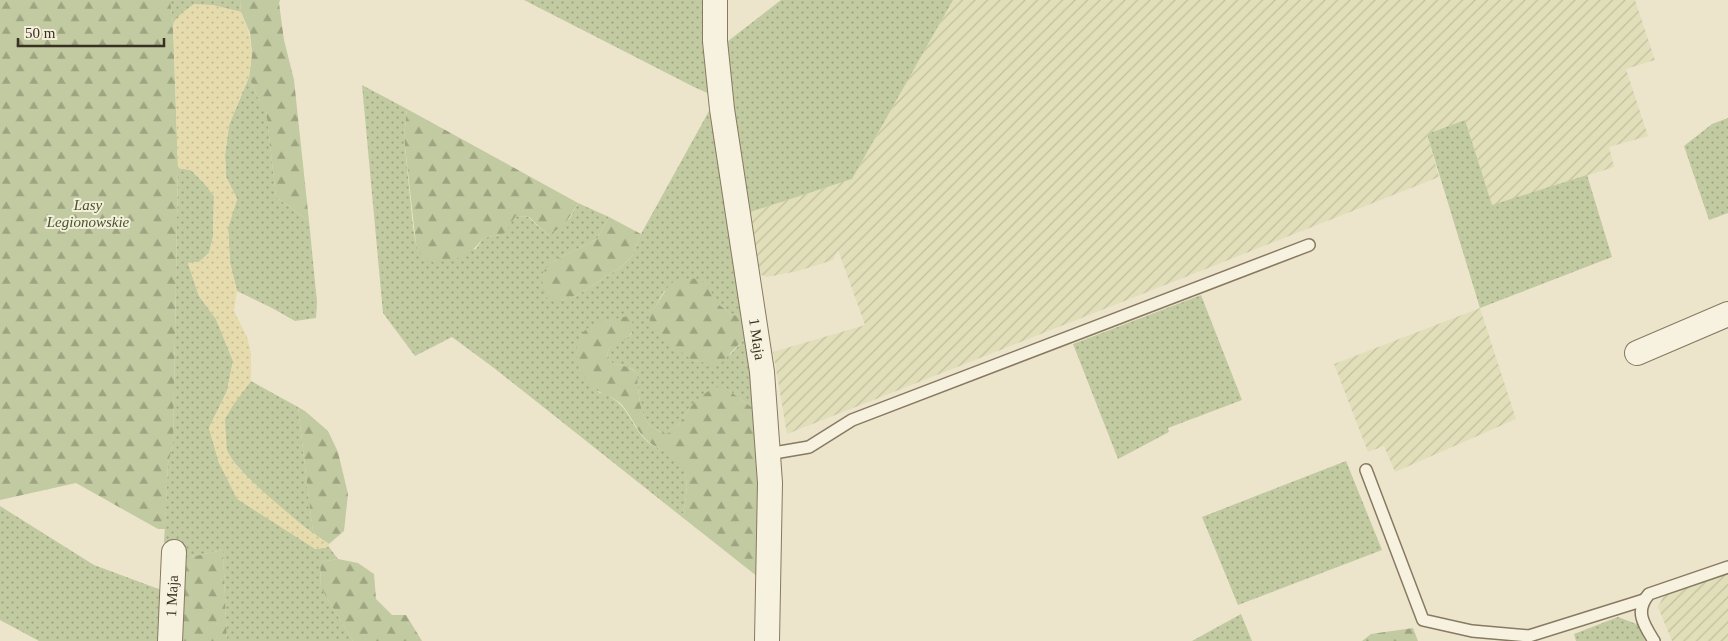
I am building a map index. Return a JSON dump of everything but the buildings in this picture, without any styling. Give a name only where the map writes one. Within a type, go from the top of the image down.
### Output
[{"type":"street","name":"1 Maja","points":[[715,0],[714,41],[723,116],[762,372],[770,483],[767,641]]},
{"type":"street","points":[[1637,353],[1728,314]]},
{"type":"street","name":"1 Maja","points":[[170,641],[174,552]]},
{"type":"lane","points":[[768,454],[809,446],[852,420],[1309,245]]},
{"type":"lane","points":[[1366,470],[1423,620],[1472,631],[1529,636],[1644,600]]},
{"type":"lane","points":[[1654,641],[1642,620],[1641,609],[1644,600],[1649,594],[1728,567]]},
{"type":"shaded area","points":[[953,0],[1635,0],[1655,60],[1626,69],[1648,136],[1609,147],[1614,167],[1492,206],[1465,120],[1427,134],[1439,177],[787,434],[773,352],[865,325],[838,250],[833,260],[798,271],[767,277],[759,274],[750,212],[852,179]]},
{"type":"shaded area","points":[[1480,308],[1516,419],[1395,472],[1384,446],[1368,452],[1334,364]]},
{"type":"shaded area","points":[[1728,573],[1728,641],[1672,641],[1658,607],[1665,593]]},
{"type":"green space","name":"Lasy Legionowskie","points":[[0,0],[170,0],[173,23],[178,168],[173,446],[168,463],[165,529],[158,529],[76,483],[0,500]]},
{"type":"green space","points":[[170,0],[240,0],[241,12],[212,5],[183,12],[173,23]]},
{"type":"green space","points":[[240,0],[280,0],[284,40],[294,80],[309,221],[276,197],[266,109],[259,100],[249,77],[252,53],[250,33],[241,12]]},
{"type":"green space","points":[[524,0],[705,0],[714,96],[694,87]]},
{"type":"green space","points":[[781,0],[953,0],[852,179],[747,213],[723,45]]},
{"type":"green space","points":[[249,77],[259,100],[266,108],[276,197],[309,221],[317,302],[316,318],[295,321],[237,291],[230,263],[228,228],[237,199],[226,177],[225,155],[229,125]]},
{"type":"green space","points":[[362,85],[407,109],[404,137],[413,227],[420,254],[476,249],[483,238],[499,235],[516,216],[528,217],[548,235],[570,218],[578,203],[609,217],[597,239],[550,263],[543,290],[549,300],[561,300],[576,296],[620,268],[632,256],[641,234],[709,111],[729,206],[744,319],[730,313],[718,304],[664,291],[655,307],[649,312],[693,361],[701,362],[731,354],[746,337],[754,409],[723,386],[690,408],[673,432],[666,435],[655,429],[644,417],[637,373],[630,368],[611,362],[608,358],[609,348],[632,333],[616,320],[602,322],[598,392],[617,401],[648,442],[676,456],[682,464],[687,484],[682,517],[452,337],[415,356],[383,313]]},
{"type":"green space","points":[[407,109],[578,203],[566,222],[548,235],[529,217],[516,216],[509,225],[507,232],[483,238],[467,254],[434,263],[420,254],[416,244],[404,137]]},
{"type":"green space","points":[[1728,118],[1728,213],[1709,220],[1684,146],[1712,124]]},
{"type":"green space","points":[[1465,120],[1492,205],[1587,175],[1612,257],[1480,308],[1427,134]]},
{"type":"green space","points":[[178,168],[191,170],[214,196],[213,237],[209,253],[199,262],[188,263],[199,296],[216,319],[233,361],[227,391],[209,428],[219,463],[315,549],[329,547],[338,559],[320,562],[321,588],[353,641],[227,641],[223,550],[186,558],[177,546],[164,543],[168,463],[173,446]]},
{"type":"green space","points":[[609,217],[641,234],[632,256],[620,268],[576,296],[561,300],[549,300],[543,290],[542,274],[550,263],[597,239]]},
{"type":"green space","points":[[679,278],[698,279],[707,284],[718,304],[730,313],[744,319],[746,337],[721,363],[713,364],[693,361],[655,332],[650,322],[649,312],[655,307],[669,285]]},
{"type":"green space","points":[[1201,295],[1242,400],[1168,428],[1169,432],[1118,459],[1073,344]]},
{"type":"green space","points":[[631,315],[631,333],[625,340],[609,348],[608,358],[614,364],[628,367],[637,373],[642,410],[644,417],[652,427],[666,434],[672,431],[704,394],[723,386],[754,409],[757,436],[758,577],[682,517],[687,484],[682,465],[672,454],[653,445],[645,438],[622,405],[597,390],[579,369],[576,355],[582,333],[600,322]]},
{"type":"green space","points":[[251,381],[298,407],[313,533],[251,481],[231,458],[227,450],[225,419],[233,404]]},
{"type":"green space","points":[[298,407],[328,431],[338,452],[348,494],[344,531],[329,544],[313,533]]},
{"type":"green space","points":[[1346,461],[1382,550],[1238,605],[1202,517]]},
{"type":"green space","points":[[0,506],[94,565],[164,591],[163,641],[39,641],[0,620]]},
{"type":"green space","points":[[223,550],[227,641],[173,641],[175,583],[186,558]]},
{"type":"green space","points":[[338,559],[358,563],[374,574],[376,599],[392,615],[406,615],[422,641],[353,641],[321,588],[320,562]]},
{"type":"green space","points":[[1241,614],[1252,641],[1192,641]]},
{"type":"green space","points":[[1618,617],[1639,625],[1645,641],[1576,641],[1574,634]]},
{"type":"green space","points":[[1413,628],[1418,641],[1362,641],[1371,634]]},
{"type":"sand","points":[[194,4],[212,5],[241,12],[249,33],[252,53],[249,77],[229,125],[225,155],[226,177],[237,199],[228,228],[230,263],[237,291],[234,311],[247,337],[251,353],[251,381],[225,419],[227,451],[237,467],[260,489],[308,530],[329,544],[329,547],[315,549],[237,499],[219,463],[209,428],[227,391],[233,361],[216,319],[199,296],[188,263],[199,262],[209,253],[213,237],[214,196],[191,170],[178,168],[173,23]]}]
